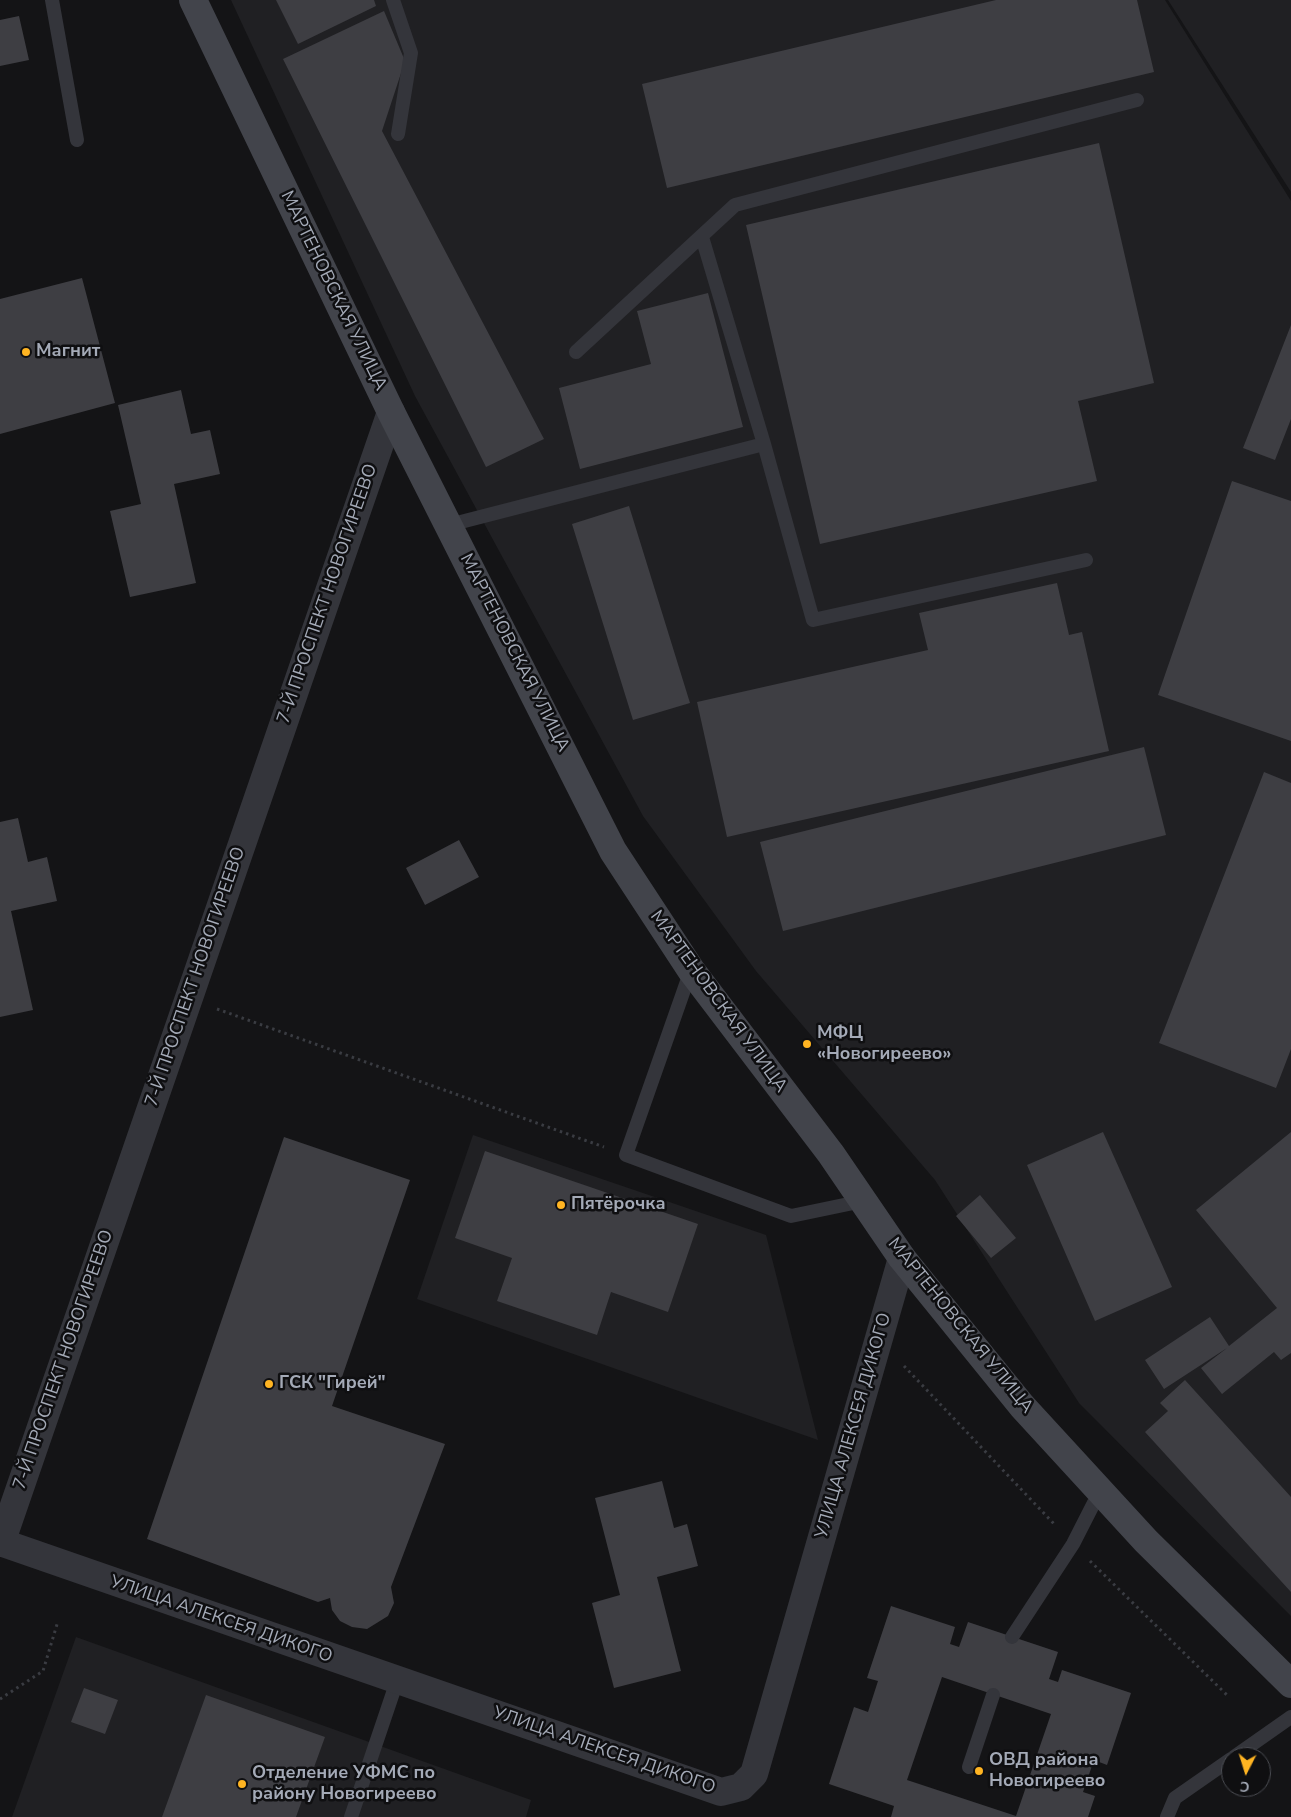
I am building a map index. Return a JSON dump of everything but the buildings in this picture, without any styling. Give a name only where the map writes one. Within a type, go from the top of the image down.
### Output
[{"type":"street","name":"МАРТЕНОВСКАЯ УЛИЦА","points":[[194,0],[391,412],[613,851],[691,970],[825,1146],[902,1258],[1022,1406],[1146,1541],[1291,1684]]},
{"type":"street","name":"7-Й ПРОСПЕКТ НОВОГИРЕЕВО","points":[[0,1543],[391,412]]},
{"type":"street","name":"УЛИЦА АЛЕКСЕЯ ДИКОГО","points":[[0,1543],[721,1792],[741,1787],[754,1774],[902,1258]]},
{"type":"lane","points":[[52,0],[77,140]]},
{"type":"lane","points":[[393,0],[411,53],[398,134]]},
{"type":"lane","points":[[576,352],[735,205],[1138,100]]},
{"type":"lane","points":[[702,237],[764,444],[813,620],[1086,560]]},
{"type":"lane","points":[[449,525],[764,444]]},
{"type":"lane","points":[[691,970],[626,1155],[791,1216],[863,1201]]},
{"type":"lane","points":[[1012,1637],[1073,1544],[1100,1491]]},
{"type":"lane","points":[[351,1817],[397,1681]]},
{"type":"lane","points":[[969,1767],[993,1694]]},
{"type":"lane","points":[[1248,1747],[1291,1717]]},
{"type":"lane","points":[[1167,1817],[1175,1798],[1221,1766]]},
{"type":"path","points":[[189,1000],[626,1155]]},
{"type":"path","points":[[0,1699],[43,1671],[58,1620]]},
{"type":"shaded area","points":[[231,0],[1165,0],[1291,201],[1291,1616],[1079,1403],[935,1180],[756,971],[643,816],[415,396]]},
{"type":"shaded area","points":[[1168,0],[1291,0],[1291,192]]},
{"type":"shaded area","points":[[473,1135],[766,1235],[818,1440],[417,1299]]},
{"type":"shaded area","points":[[76,1637],[531,1800],[526,1817],[12,1817]]},
{"type":"place","name":"Магнит","points":[[26,352]]},
{"type":"place","name":"МФЦ «Новогиреево»","points":[[807,1044]]},
{"type":"place","name":"Пятёрочка","points":[[561,1205]]},
{"type":"place","name":"ГСК \"Гирей\"","points":[[269,1384]]},
{"type":"place","name":"ОВД района Новогиреево","points":[[979,1771]]},
{"type":"place","name":"Отделение УФМС по району Новогиреево","points":[[242,1784]]}]
